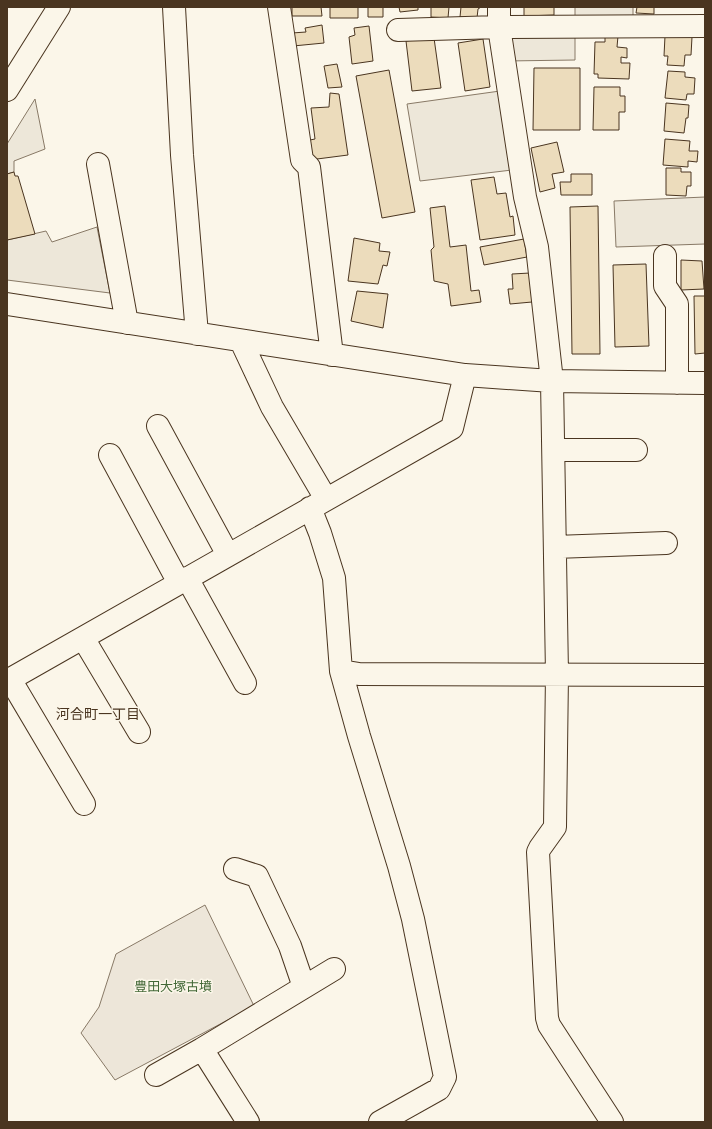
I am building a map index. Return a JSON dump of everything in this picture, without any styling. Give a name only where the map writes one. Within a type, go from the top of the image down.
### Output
[{"type":"street","points":[[7,90],[59,7]]},
{"type":"street","points":[[174,7],[182,155],[197,334]]},
{"type":"street","points":[[279,7],[302,160],[309,167],[332,354]]},
{"type":"street","points":[[499,17],[525,197],[536,247],[552,381],[557,674],[555,827],[538,852],[547,1018],[549,1025],[612,1122]]},
{"type":"street","points":[[398,30],[499,17],[705,26]]},
{"type":"street","points":[[98,164],[127,323]]},
{"type":"street","points":[[665,256],[665,286],[677,304],[676,383]]},
{"type":"street","points":[[7,304],[465,375],[552,381],[705,383]]},
{"type":"street","points":[[241,341],[318,503],[320,533],[334,578],[341,672],[414,919],[445,1077],[439,1089],[380,1122]]},
{"type":"street","points":[[84,804],[9,680],[452,428],[465,375]]},
{"type":"street","points":[[158,426],[228,555]]},
{"type":"street","points":[[554,450],[636,450]]},
{"type":"street","points":[[110,455],[183,581],[245,683]]},
{"type":"street","points":[[555,546],[666,543]]},
{"type":"street","points":[[83,638],[139,732]]},
{"type":"street","points":[[341,672],[359,674],[705,675]]},
{"type":"street","points":[[235,869],[257,876],[290,946],[304,987]]},
{"type":"street","points":[[156,1075],[202,1049],[334,968]]},
{"type":"street","points":[[202,1049],[248,1122]]},
{"type":"green space","name":"豊田大塚古墳","points":[[205,905],[254,1006],[115,1080],[81,1033],[99,1007],[116,954]]},
{"type":"shaded area","points":[[575,7],[633,7],[633,16],[575,16]]},
{"type":"shaded area","points":[[575,37],[575,60],[506,61],[506,38]]},
{"type":"shaded area","points":[[500,91],[512,170],[420,181],[407,104]]},
{"type":"shaded area","points":[[35,99],[45,149],[14,161],[14,172],[7,174],[7,144]]},
{"type":"shaded area","points":[[705,197],[705,244],[616,247],[614,201]]},
{"type":"shaded area","points":[[97,227],[110,293],[7,280],[7,240],[46,231],[52,242]]},
{"type":"building","points":[[292,7],[321,7],[322,16],[292,16]]},
{"type":"building","points":[[330,7],[358,7],[358,18],[330,18]]},
{"type":"building","points":[[368,7],[383,7],[383,17],[368,17]]},
{"type":"building","points":[[399,7],[418,7],[418,10],[400,12]]},
{"type":"building","points":[[431,7],[449,7],[448,18],[431,17]]},
{"type":"building","points":[[461,7],[481,7],[478,9],[477,18],[460,17]]},
{"type":"building","points":[[524,7],[554,7],[554,15],[524,16]]},
{"type":"building","points":[[637,7],[654,7],[654,14],[636,13]]},
{"type":"building","points":[[322,25],[324,43],[293,46],[292,33],[306,32],[305,28]]},
{"type":"building","points":[[369,26],[373,61],[352,64],[349,37],[355,35],[354,28]]},
{"type":"building","points":[[605,36],[618,36],[617,47],[627,48],[627,58],[621,57],[621,63],[630,63],[629,79],[598,78],[598,74],[594,74],[595,42],[605,42]]},
{"type":"building","points":[[665,36],[692,37],[691,55],[685,55],[684,66],[667,65],[668,56],[664,56]]},
{"type":"building","points":[[434,38],[441,88],[412,91],[406,41]]},
{"type":"building","points":[[483,39],[490,87],[465,91],[458,43]]},
{"type":"building","points":[[337,64],[342,87],[328,88],[324,66]]},
{"type":"building","points":[[534,68],[580,68],[580,130],[533,130]]},
{"type":"building","points":[[389,70],[415,212],[382,218],[356,76]]},
{"type":"building","points":[[668,71],[685,72],[685,77],[695,78],[694,94],[687,94],[686,100],[665,98]]},
{"type":"building","points":[[594,87],[620,87],[620,96],[625,96],[625,112],[619,112],[619,130],[593,130]]},
{"type":"building","points":[[330,93],[339,94],[348,155],[317,159],[312,155],[310,140],[315,139],[311,108],[329,107]]},
{"type":"building","points":[[666,103],[689,105],[688,118],[686,118],[684,133],[664,131]]},
{"type":"building","points":[[665,139],[690,141],[689,151],[698,151],[697,162],[688,161],[688,167],[663,165]]},
{"type":"building","points":[[557,142],[564,172],[552,174],[555,188],[540,192],[531,148]]},
{"type":"building","points":[[666,168],[681,168],[681,172],[691,172],[691,186],[687,186],[686,196],[666,195]]},
{"type":"building","points":[[14,172],[15,176],[18,176],[35,234],[7,240],[7,174]]},
{"type":"building","points":[[571,174],[592,174],[592,195],[561,195],[560,182],[571,182]]},
{"type":"building","points":[[494,177],[497,194],[506,193],[510,217],[513,216],[515,235],[480,240],[471,180]]},
{"type":"building","points":[[445,206],[450,247],[466,245],[471,291],[479,290],[481,302],[451,306],[448,284],[434,281],[431,250],[434,247],[430,208]]},
{"type":"building","points":[[598,206],[600,354],[572,354],[570,207]]},
{"type":"building","points":[[354,238],[380,243],[379,251],[390,252],[387,266],[383,265],[378,284],[348,281]]},
{"type":"building","points":[[524,239],[527,257],[484,265],[480,247]]},
{"type":"building","points":[[681,260],[702,261],[704,289],[681,290]]},
{"type":"building","points":[[646,264],[649,346],[615,347],[613,265]]},
{"type":"building","points":[[530,273],[532,302],[510,304],[508,289],[513,289],[512,274]]},
{"type":"building","points":[[357,291],[388,294],[383,328],[351,321]]},
{"type":"building","points":[[694,296],[705,296],[705,353],[695,354]]},
{"type":"district","name":"河合町一丁目","points":[[98,714]]}]
